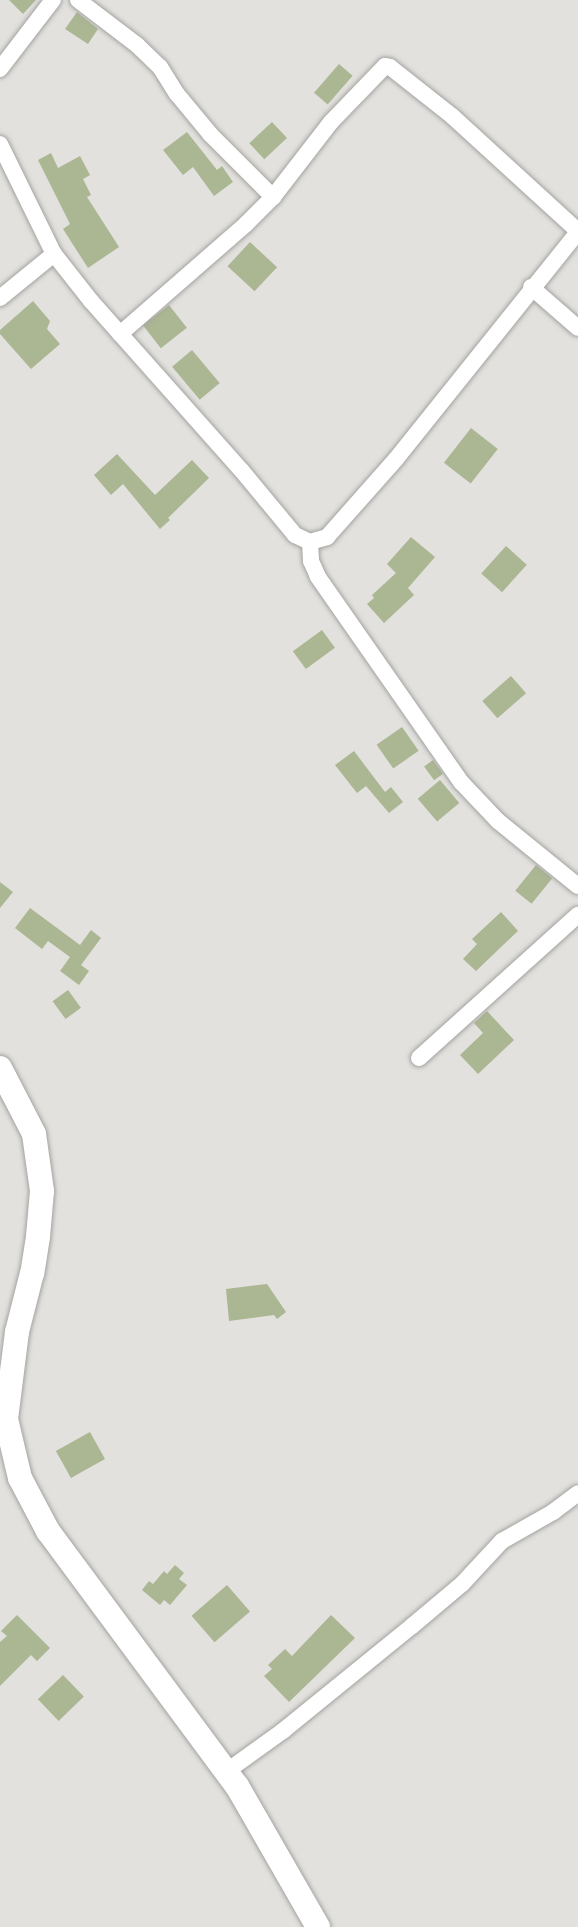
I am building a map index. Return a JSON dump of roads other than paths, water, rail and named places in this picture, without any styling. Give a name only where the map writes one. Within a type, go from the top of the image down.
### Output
[{"type":"street","points":[[0,69],[53,0]]},
{"type":"street","points":[[78,0],[137,45],[160,67],[177,94],[211,135],[273,197]]},
{"type":"street","points":[[0,144],[54,254],[120,334],[242,471],[295,536],[310,542],[327,537],[374,485],[481,355],[531,287],[578,231],[452,116],[390,67],[385,66],[331,122],[273,197],[246,224],[120,334]]},
{"type":"street","points":[[0,298],[54,254]]},
{"type":"street","points":[[531,287],[578,328]]},
{"type":"street","points":[[310,542],[312,561],[318,578],[462,782],[498,821],[578,885]]},
{"type":"street","points":[[419,1058],[578,915]]},
{"type":"street","points":[[0,1068],[34,1134],[42,1191],[38,1237],[32,1273],[17,1332],[6,1419],[20,1478],[53,1538],[227,1771],[318,1927]]},
{"type":"street","points":[[227,1771],[284,1730],[412,1626],[462,1584],[501,1541],[553,1512],[578,1492]]}]
